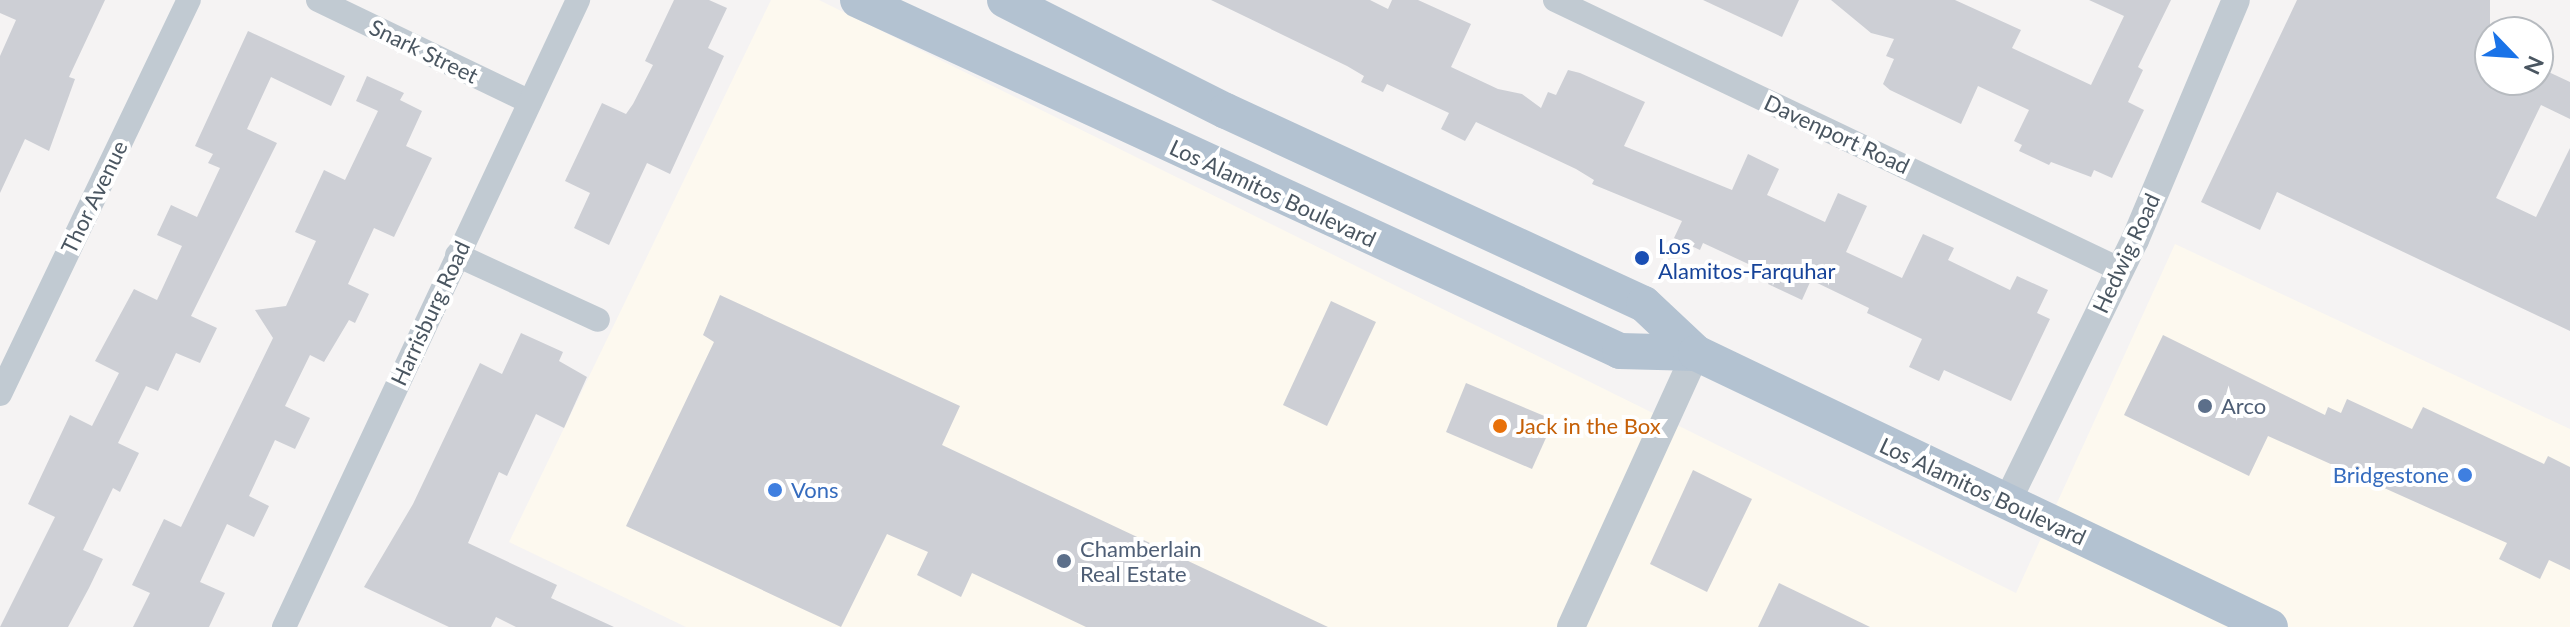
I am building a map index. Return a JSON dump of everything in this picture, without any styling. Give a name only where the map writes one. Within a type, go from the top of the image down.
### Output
[{"type":"main road","name":"Los Alamitos Boulevard","points":[[858,0],[1620,351],[1696,353]]},
{"type":"main road","name":"Los Alamitos Boulevard","points":[[1005,0],[1226,111],[1644,304],[1696,353],[2007,502],[2234,619],[2270,627]]},
{"type":"street","name":"Thor Avenue","points":[[0,394],[189,0]]},
{"type":"street","name":"Snark Street","points":[[318,0],[530,102]]},
{"type":"street","name":"Harrisburg Road","points":[[287,626],[578,0]]},
{"type":"street","name":"Davenport Road","points":[[1555,0],[2119,269]]},
{"type":"street","name":"Hedwig Road","points":[[2007,502],[2119,269],[2236,0]]},
{"type":"street","points":[[457,255],[598,320]]},
{"type":"street","points":[[1571,627],[1696,353]]},
{"type":"shaded area","points":[[771,0],[819,0],[2016,593],[2175,244],[2570,429],[2570,627],[686,627],[509,542]]},
{"type":"building","points":[[0,0],[105,0],[69,77],[75,79],[49,151],[25,139],[0,193],[0,56],[16,20],[0,13]]},
{"type":"building","points":[[674,0],[709,0],[727,8],[708,48],[724,56],[670,174],[647,163],[609,245],[574,228],[590,193],[565,181],[602,103],[626,114],[633,104],[653,65],[645,61]]},
{"type":"building","points":[[1211,0],[1370,0],[1388,9],[1392,0],[1418,0],[1471,24],[1451,67],[1498,89],[1522,94],[1541,108],[1548,92],[1556,95],[1568,70],[1580,73],[1645,102],[1624,146],[1732,190],[1748,154],[1779,169],[1767,195],[1825,222],[1838,193],[1867,206],[1846,252],[1902,278],[1923,234],[1954,248],[1948,260],[2010,290],[2017,276],[2048,290],[2037,313],[2050,319],[2011,401],[1944,370],[1939,381],[1909,367],[1922,339],[1867,313],[1869,308],[1811,280],[1802,300],[1768,284],[1772,275],[1703,243],[1700,250],[1674,238],[1682,221],[1592,184],[1594,180],[1576,169],[1476,122],[1465,141],[1441,129],[1449,113],[1387,84],[1383,92],[1361,82],[1364,76],[1347,66]]},
{"type":"building","points":[[1703,0],[1799,0],[1782,37]]},
{"type":"building","points":[[1831,0],[1955,0],[2021,30],[2012,48],[2091,85],[2124,16],[2089,0],[2171,0],[2138,67],[2143,70],[2128,102],[2144,110],[2112,178],[2094,170],[2091,177],[2051,162],[2049,165],[2019,151],[2022,145],[2014,141],[2029,110],[1978,86],[1961,124],[1890,90],[1883,84],[1894,59],[1886,56],[1894,39],[1871,33]]},
{"type":"building","points":[[2297,0],[2490,0],[2490,16],[2474,16],[2474,96],[2554,96],[2554,74],[2570,82],[2570,119],[2541,105],[2496,198],[2536,217],[2570,148],[2570,331],[2277,192],[2260,230],[2201,202]]},
{"type":"building","points":[[248,31],[345,76],[331,106],[271,77],[247,129],[277,143],[191,316],[217,328],[200,363],[176,353],[158,391],[146,386],[118,443],[139,453],[120,492],[113,488],[83,550],[103,559],[68,627],[0,627],[55,517],[28,504],[70,415],[92,426],[119,373],[95,361],[134,289],[157,300],[182,246],[157,235],[171,205],[197,217],[220,168],[208,163],[213,154],[195,146]]},
{"type":"building","points":[[367,76],[404,93],[400,100],[422,111],[406,146],[432,158],[394,237],[374,228],[348,284],[369,294],[355,323],[349,320],[324,362],[310,355],[285,406],[310,418],[295,449],[275,440],[249,496],[269,506],[254,537],[227,524],[200,582],[225,593],[209,627],[133,627],[150,593],[132,585],[164,519],[181,527],[273,338],[255,310],[286,306],[316,241],[295,232],[324,170],[345,180],[378,111],[356,101]]},
{"type":"building","name":"Vons","points":[[720,295],[960,406],[942,445],[1328,627],[1086,627],[972,573],[961,597],[917,575],[928,552],[887,534],[841,627],[626,526],[714,342],[703,335]]},
{"type":"building","points":[[1331,301],[1376,322],[1327,426],[1283,405]]},
{"type":"building","points":[[521,333],[563,352],[559,361],[587,377],[564,428],[536,414],[507,476],[499,472],[468,543],[557,585],[551,598],[614,627],[516,627],[496,617],[491,627],[449,627],[364,587],[413,504],[480,363],[502,374]]},
{"type":"building","points":[[2163,335],[2325,415],[2328,407],[2341,413],[2347,399],[2412,429],[2423,407],[2544,464],[2548,456],[2570,467],[2570,570],[2549,560],[2540,579],[2499,559],[2507,543],[2268,436],[2249,476],[2124,415]]},
{"type":"building","name":"Jack in the Box","points":[[1466,383],[1554,420],[1532,469],[1446,432]]},
{"type":"building","points":[[1693,470],[1752,499],[1707,592],[1650,564]]},
{"type":"building","points":[[1779,583],[1870,627],[1758,627]]},
{"type":"place","name":"Los Alamitos-Farquhar","points":[[1642,258]]},
{"type":"place","name":"Arco","points":[[2205,406]]},
{"type":"place","name":"Jack in the Box","points":[[1500,426]]},
{"type":"place","name":"Bridgestone","points":[[2465,475]]},
{"type":"place","name":"Vons","points":[[775,490]]},
{"type":"place","name":"Chamberlain Real Estate","points":[[1064,561]]}]
